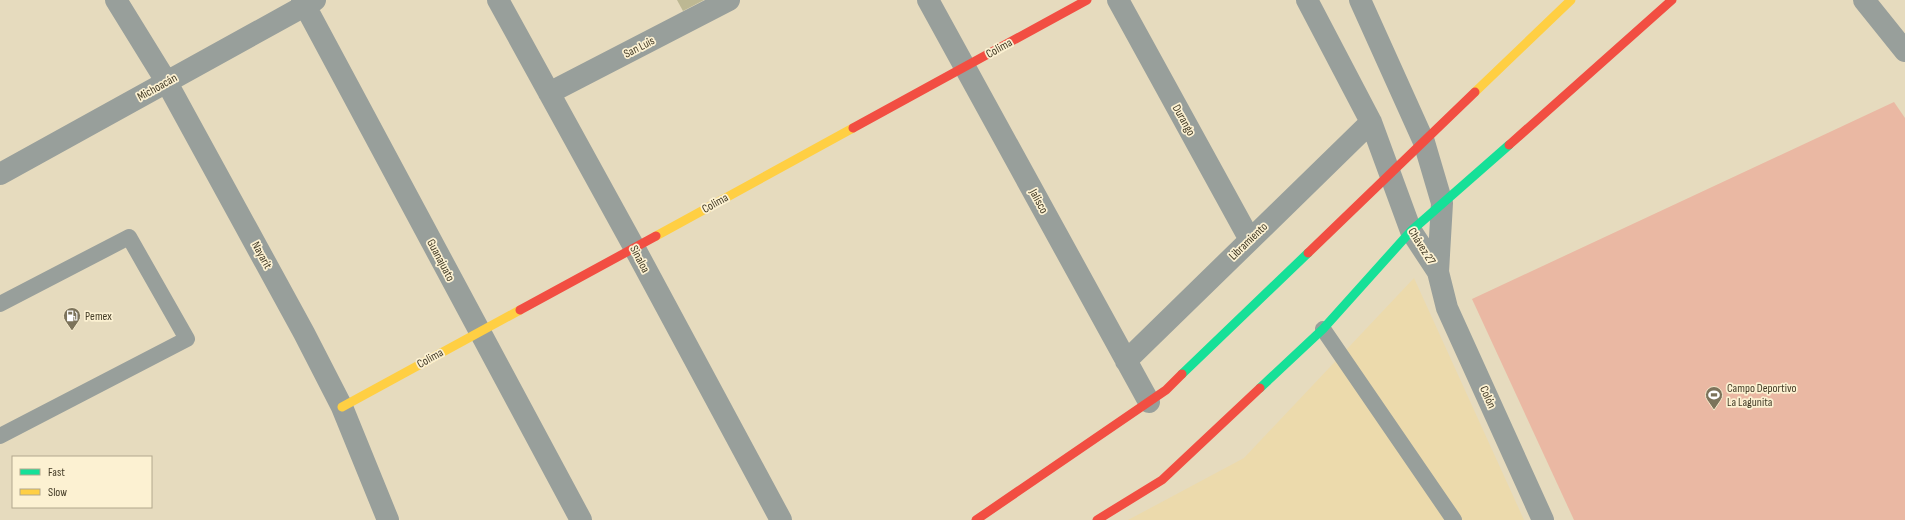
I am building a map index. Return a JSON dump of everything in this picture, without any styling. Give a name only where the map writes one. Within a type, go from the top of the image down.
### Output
[{"type":"street","name":"Nayarit","points":[[116,0],[166,81],[342,407],[388,520]]},
{"type":"street","name":"Sinaloa","points":[[498,0],[634,247],[781,520]]},
{"type":"street","name":"San Luis","points":[[549,93],[730,0]]},
{"type":"street","name":"Jalisco","points":[[928,0],[966,66],[1149,402]]},
{"type":"street","name":"Colima","points":[[342,407],[1088,0]]},
{"type":"street","name":"Durango","points":[[1118,0],[1250,240]]},
{"type":"street","name":"Chávez 27","points":[[1307,0],[1370,122],[1389,176],[1411,231],[1438,272]]},
{"type":"street","name":"Chávez 27","points":[[1360,0],[1424,142],[1442,203],[1438,272]]},
{"type":"street","points":[[976,520],[1166,390],[1572,0]]},
{"type":"street","points":[[1097,520],[1162,480],[1323,329],[1411,231],[1672,0]]},
{"type":"street","points":[[1864,0],[1905,51]]},
{"type":"street","name":"Michoacán","points":[[0,174],[307,2]]},
{"type":"street","name":"Guanajuato","points":[[307,2],[480,332],[581,520]]},
{"type":"street","name":"Libramiento","points":[[1126,361],[1370,122]]},
{"type":"street","name":"Colón","points":[[1438,272],[1448,308],[1543,520]]},
{"type":"lane","points":[[0,304],[129,237],[187,340],[0,436]]},
{"type":"lane","points":[[1323,329],[1454,520]]},
{"type":"shaded area","name":"Campo Deportivo La Lagunita","points":[[1894,102],[1905,118],[1905,520],[1574,520],[1472,299]]},
{"type":"shaded area","points":[[1414,278],[1524,520],[1128,520],[1244,458]]},
{"type":"building","points":[[677,0],[704,0],[683,11]]},
{"type":"traffic: fast","points":[[1260,388],[1323,329],[1411,231],[1509,145]]},
{"type":"traffic: fast","points":[[1182,374],[1308,253]]},
{"type":"traffic: slow","points":[[1475,92],[1571,0]]},
{"type":"traffic: slow","points":[[656,236],[853,128]]},
{"type":"traffic: slow","points":[[342,407],[520,310]]},
{"type":"traffic: jam","points":[[853,128],[1087,0]]},
{"type":"traffic: jam","points":[[1509,145],[1672,0]]},
{"type":"traffic: jam","points":[[1308,253],[1475,92]]},
{"type":"traffic: jam","points":[[520,310],[656,236]]},
{"type":"traffic: jam","points":[[976,520],[1166,390],[1182,374]]},
{"type":"traffic: jam","points":[[1097,520],[1162,480],[1260,388]]},
{"type":"place","name":"Pemex","points":[[72,331]]},
{"type":"place","name":"Campo Deportivo La Lagunita","points":[[1714,410]]}]
